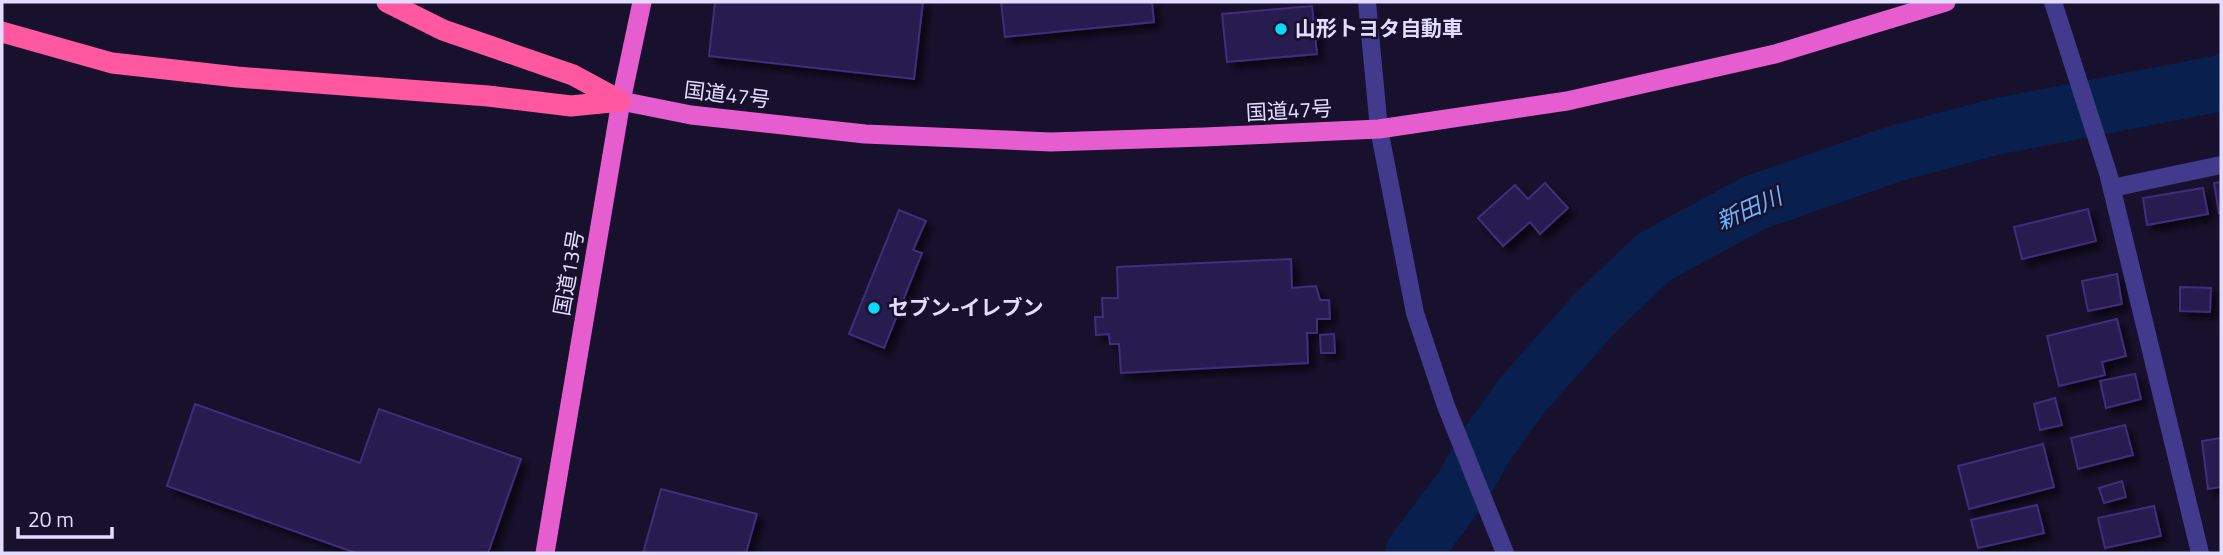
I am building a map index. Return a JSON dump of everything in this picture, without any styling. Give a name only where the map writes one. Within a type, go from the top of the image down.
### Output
[{"type":"highway","points":[[387,2],[443,30],[573,75],[621,101]]},
{"type":"highway","name":"国道13号","points":[[545,553],[621,101],[642,2]]},
{"type":"highway","name":"国道47号","points":[[621,101],[691,115],[865,134],[1051,142],[1379,129],[1567,101],[1774,54],[1946,2]]},
{"type":"highway","points":[[2,32],[126,65],[237,77],[488,96],[571,106],[621,101]]},
{"type":"street","points":[[1367,2],[1379,129],[1415,313],[1446,406],[1504,550]]},
{"type":"street","points":[[2053,2],[2110,180],[2200,553]]},
{"type":"street","points":[[2110,180],[2221,165]]},
{"type":"building","points":[[715,2],[923,2],[914,79],[709,56]]},
{"type":"building","points":[[1001,2],[1152,2],[1154,22],[1005,37]]},
{"type":"building","points":[[1312,6],[1317,54],[1227,62],[1222,14]]},
{"type":"building","points":[[2221,182],[2221,212],[2219,213],[2214,183]]},
{"type":"building","points":[[1545,183],[1568,208],[1540,234],[1530,222],[1503,246],[1478,218],[1515,185],[1528,199]]},
{"type":"building","points":[[2203,188],[2208,214],[2147,225],[2143,198]]},
{"type":"building","points":[[2088,209],[2096,241],[2022,259],[2014,227]]},
{"type":"building","points":[[899,210],[926,221],[913,250],[922,253],[884,348],[849,334]]},
{"type":"building","points":[[1291,259],[1292,288],[1316,286],[1320,300],[1329,300],[1330,319],[1317,319],[1317,333],[1307,333],[1308,363],[1121,373],[1119,344],[1110,344],[1109,334],[1096,335],[1095,317],[1103,317],[1102,298],[1118,298],[1117,267]]},
{"type":"building","points":[[2117,274],[2122,304],[2088,311],[2082,281]]},
{"type":"building","points":[[2180,287],[2211,288],[2210,312],[2180,311]]},
{"type":"building","points":[[2117,319],[2126,356],[2102,362],[2105,375],[2059,386],[2047,336]]},
{"type":"building","points":[[1334,334],[1335,353],[1321,353],[1320,335]]},
{"type":"building","points":[[2135,374],[2141,399],[2106,408],[2100,381]]},
{"type":"building","points":[[2055,398],[2062,425],[2040,430],[2034,404]]},
{"type":"building","points":[[195,404],[360,463],[379,409],[521,459],[488,553],[356,553],[167,486]]},
{"type":"building","points":[[2125,425],[2133,455],[2078,469],[2071,438]]},
{"type":"building","points":[[2221,438],[2221,487],[2208,489],[2202,441]]},
{"type":"building","points":[[2043,444],[2054,487],[1969,509],[1958,466]]},
{"type":"building","points":[[2122,481],[2126,497],[2104,503],[2099,488]]},
{"type":"building","points":[[661,489],[757,514],[746,553],[643,553]]},
{"type":"building","points":[[2037,505],[2044,533],[1978,548],[1971,520]]},
{"type":"building","points":[[2154,506],[2161,536],[2105,548],[2098,518]]},
{"type":"waterway","name":"新田川","points":[[1413,553],[1463,486],[1485,447],[1520,398],[1594,314],[1654,257],[1754,203],[1894,154],[1994,127],[2221,83]]},
{"type":"place","name":"山形トヨタ自動車","points":[[1281,29]]},
{"type":"place","name":"セブン-イレブン","points":[[874,308]]}]
